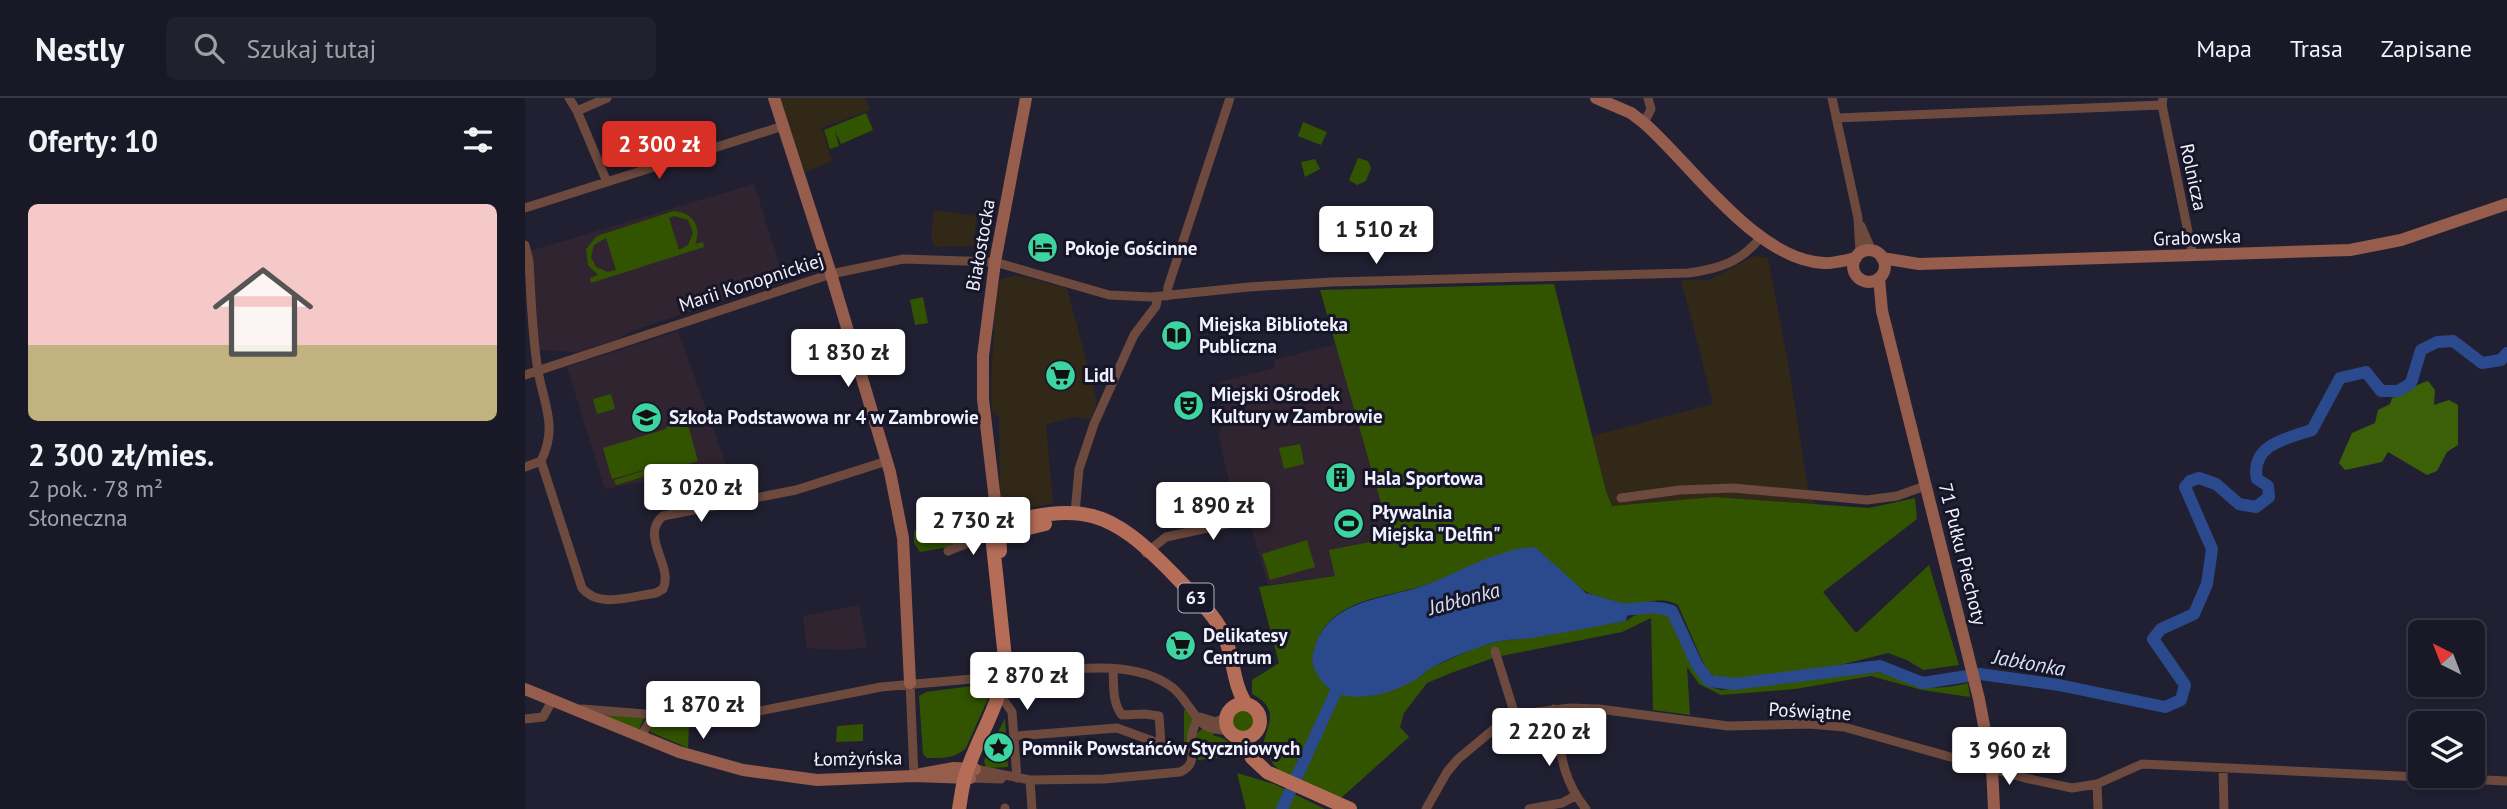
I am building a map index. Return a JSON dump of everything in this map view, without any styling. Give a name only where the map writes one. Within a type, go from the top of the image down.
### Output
[{"type":"main road","name":"63","points":[[995,530],[1046,514],[1092,515],[1117,524],[1218,623],[1229,647],[1240,693],[1239,722],[1252,758],[1260,767],[1278,778],[1350,809]]},
{"type":"main road","name":"63","points":[[995,530],[1047,523],[1085,522],[1112,529],[1147,552]]},
{"type":"main road","name":"Białostocka","points":[[969,773],[1004,680],[1005,658],[995,530]]},
{"type":"main road","name":"Białostocka","points":[[969,773],[1005,702],[1011,683],[1012,658],[995,530]]},
{"type":"main road","points":[[962,809],[969,773]]},
{"type":"street","points":[[569,98],[607,182]]},
{"type":"street","points":[[577,111],[607,98]]},
{"type":"street","points":[[774,98],[887,460],[903,538],[914,771]]},
{"type":"street","name":"Białostocka","points":[[995,530],[983,399],[985,326],[1026,98]]},
{"type":"street","points":[[1075,513],[1079,469],[1098,413],[1134,335],[1168,287],[1230,98]]},
{"type":"street","points":[[1596,98],[1631,113],[1644,123],[1736,217],[1761,237],[1796,256],[1854,272],[1859,278],[1871,264]]},
{"type":"street","points":[[1644,123],[1651,109],[1648,98]]},
{"type":"street","name":"71 Pułku Piechoty","points":[[1832,98],[1858,218],[1972,667],[1991,768],[1994,809]]},
{"type":"street","name":"Rolnicza","points":[[1836,118],[2162,102],[2193,256]]},
{"type":"street","points":[[525,208],[783,127]]},
{"type":"street","name":"Grabowska","points":[[1825,263],[1919,264],[2327,252],[2371,248],[2401,240],[2507,204]]},
{"type":"street","name":"Marii Konopnickiej","points":[[525,375],[831,274],[903,259],[995,262],[1109,295],[1163,297],[1249,287],[1345,282],[1688,273],[1714,270],[1734,262],[1748,252],[1761,237]]},
{"type":"street","points":[[525,245],[529,261],[538,371],[550,422],[547,449],[541,461],[525,467]]},
{"type":"street","points":[[541,461],[582,588],[589,596],[601,600],[656,593],[663,589],[666,578],[656,545],[655,531],[657,521],[663,516],[796,490],[887,460]]},
{"type":"street","points":[[1621,499],[1680,490],[1733,488],[1867,500],[1897,496],[1925,486]]},
{"type":"street","points":[[1147,552],[1166,537],[1235,522],[1247,505]]},
{"type":"street","points":[[1495,651],[1515,718]]},
{"type":"street","points":[[1021,674],[1075,669],[1132,669],[1162,681],[1181,695],[1207,727],[1239,722]]},
{"type":"street","points":[[1015,736],[1117,728],[1161,744],[1159,716],[1120,713],[1116,705],[1113,669]]},
{"type":"street","points":[[570,708],[697,718],[729,717],[881,687],[972,679],[1004,680]]},
{"type":"street","name":"Łomżyńska","points":[[525,689],[679,752],[743,770],[817,780],[930,770],[969,773]]},
{"type":"street","points":[[525,719],[543,717],[552,701]]},
{"type":"street","points":[[1005,702],[1012,712],[1017,778]]},
{"type":"street","points":[[1554,709],[1564,772],[1575,796],[1586,809]]},
{"type":"street","name":"Poświątne","points":[[1426,809],[1438,785],[1458,759],[1494,729],[1515,718],[1554,709],[1599,709],[1728,726],[1809,724],[1844,727],[2072,788],[2097,783],[2142,764],[2507,781]]},
{"type":"street","points":[[641,736],[654,714]]},
{"type":"street","points":[[1198,717],[1216,722],[1239,722]]},
{"type":"street","points":[[969,773],[1030,780],[1104,779],[1180,772],[1191,765],[1191,737],[1198,717]]},
{"type":"street","points":[[2223,768],[2224,809]]},
{"type":"street","name":"Łomżyńska","points":[[914,771],[969,773]]},
{"type":"street","points":[[1030,780],[1031,809]]},
{"type":"street","points":[[2097,783],[2098,809]]},
{"type":"street","points":[[1529,809],[1562,803],[1575,796]]},
{"type":"shaded area","points":[[779,98],[866,98],[870,110],[822,128],[832,161],[805,172]]},
{"type":"shaded area","points":[[754,184],[785,283],[631,331],[618,339],[578,352],[539,350],[530,251]]},
{"type":"shaded area","points":[[934,210],[977,216],[974,238],[991,241],[989,247],[979,253],[975,246],[935,247],[931,239]]},
{"type":"shaded area","points":[[1754,256],[1768,258],[1808,488],[1816,505],[1714,497],[1612,507],[1592,436],[1713,404],[1681,280],[1709,280]]},
{"type":"shaded area","points":[[1016,275],[1067,288],[1097,401],[1091,419],[1073,417],[1046,425],[1053,503],[1008,512],[1000,506],[999,418],[992,411],[991,384],[998,285],[1001,279]]},
{"type":"shaded area","name":"Szkoła Podstawowa nr 4 w Zambrowie","points":[[678,331],[727,467],[605,489],[567,367]]},
{"type":"shaded area","points":[[1336,344],[1391,538],[1335,576],[1268,585],[1247,514],[1233,499],[1218,434],[1221,430],[1220,382],[1275,368],[1274,360]]},
{"type":"shaded area","points":[[859,605],[867,647],[840,650],[807,648],[803,616]]},
{"type":"green space","points":[[866,113],[873,130],[841,144],[835,131],[839,146],[830,149],[824,130]]},
{"type":"green space","points":[[1303,122],[1327,132],[1321,145],[1298,136]]},
{"type":"green space","points":[[1358,158],[1368,161],[1371,168],[1366,181],[1357,185],[1349,180]]},
{"type":"green space","points":[[1315,159],[1320,169],[1305,177],[1301,162]]},
{"type":"green space","points":[[674,211],[691,218],[697,232],[695,244],[703,242],[704,247],[591,283],[590,278],[598,275],[588,265],[586,249],[597,236]],"holes":[[[674,216],[688,220],[693,233],[688,245],[679,250],[669,218]],[[606,238],[616,270],[608,272],[596,267],[591,257],[594,245]]]},
{"type":"green space","points":[[1554,284],[1612,506],[1714,497],[1869,508],[1915,498],[1917,519],[1823,592],[1856,633],[1929,565],[1959,665],[1923,670],[1888,653],[1828,668],[1727,681],[1717,679],[1706,669],[1678,605],[1654,601],[1631,605],[1603,600],[1566,577],[1535,548],[1505,553],[1419,587],[1371,599],[1349,608],[1329,622],[1322,632],[1315,648],[1313,666],[1420,677],[1428,669],[1499,641],[1626,621],[1642,611],[1670,613],[1698,674],[1708,685],[1718,689],[1879,672],[1929,687],[1968,683],[1970,697],[1922,690],[1871,676],[1795,689],[1721,695],[1699,684],[1687,667],[1690,715],[1653,710],[1651,618],[1622,632],[1496,657],[1427,683],[1404,713],[1400,727],[1409,737],[1341,798],[1280,771],[1263,746],[1270,717],[1267,705],[1252,694],[1252,680],[1279,663],[1259,587],[1335,576],[1329,550],[1391,538],[1320,290]]},
{"type":"green space","points":[[923,297],[928,323],[915,325],[910,300]]},
{"type":"green space","points":[[2428,381],[2435,390],[2434,405],[2449,400],[2458,405],[2458,445],[2447,452],[2437,471],[2427,475],[2388,452],[2382,462],[2345,470],[2339,463],[2352,433],[2375,423],[2378,410],[2390,404],[2392,398]]},
{"type":"green space","points":[[611,394],[615,409],[597,414],[593,399]]},
{"type":"green space","points":[[687,421],[698,461],[616,485],[614,480],[662,465],[612,479],[603,448]]},
{"type":"green space","points":[[1300,444],[1304,464],[1284,469],[1279,448]]},
{"type":"green space","points":[[972,517],[974,527],[948,547],[920,552],[914,543],[914,531]]},
{"type":"green space","points":[[1307,540],[1315,567],[1270,580],[1262,554]]},
{"type":"green space","points":[[995,683],[966,748],[953,756],[927,758],[923,754],[919,696],[926,692]]},
{"type":"green space","points":[[1243,708],[1254,715],[1255,720],[1248,731],[1243,732],[1232,725],[1231,720],[1238,709]]},
{"type":"green space","points":[[1184,710],[1189,710],[1193,721],[1188,743],[1184,744]]},
{"type":"green space","points":[[601,714],[644,718],[639,730]]},
{"type":"green space","points":[[1005,718],[1008,767],[986,768],[984,761]]},
{"type":"green space","points":[[660,721],[689,724],[688,748],[650,732],[651,725]]},
{"type":"green space","points":[[863,724],[863,741],[836,742],[837,726]]},
{"type":"green space","points":[[1202,729],[1213,731],[1214,736],[1222,738],[1236,749],[1239,756],[1198,760],[1196,734]]},
{"type":"green space","points":[[1237,773],[1274,784],[1325,809],[1246,809]]},
{"type":"water","points":[[1535,547],[1586,593],[1629,605],[1626,621],[1495,642],[1446,660],[1402,687],[1375,695],[1357,697],[1338,694],[1325,685],[1316,672],[1313,666],[1315,647],[1322,632],[1344,611],[1374,599],[1434,582],[1505,552]]},
{"type":"waterway","name":"Jabłonka","points":[[1613,609],[1656,608],[1672,611],[1697,665],[1709,681],[1734,684],[1880,666],[1923,683],[1980,674],[2059,685],[2165,707],[2181,700],[2185,685],[2153,639],[2161,629],[2194,614],[2207,584],[2212,549],[2185,487],[2190,481],[2199,478],[2216,484],[2239,504],[2256,507],[2269,497],[2268,486],[2257,479],[2256,467],[2259,458],[2272,445],[2312,430],[2340,378],[2366,372],[2381,391],[2398,391],[2411,383],[2421,350],[2437,342],[2453,341],[2482,363],[2501,360],[2507,353]]},
{"type":"waterway","name":"Jabłonka","points":[[1282,809],[1341,680]]},
{"type":"place","name":"Pokoje Gościnne","points":[[1042,248]]},
{"type":"place","name":"Miejska Biblioteka Publiczna","points":[[1176,335]]},
{"type":"place","name":"Lidl","points":[[1061,375]]},
{"type":"place","name":"Miejski Ośrodek Kultury w Zambrowie","points":[[1188,405]]},
{"type":"place","name":"Szkoła Podstawowa nr 4 w Zambrowie","points":[[646,417]]},
{"type":"place","name":"Hala Sportowa","points":[[1341,478]]},
{"type":"place","name":"Pływalnia Miejska \"Delfin\"","points":[[1349,523]]},
{"type":"place","name":"Delikatesy Centrum","points":[[1180,646]]},
{"type":"place","name":"Pomnik Powstańców Styczniowych","points":[[999,748]]}]
